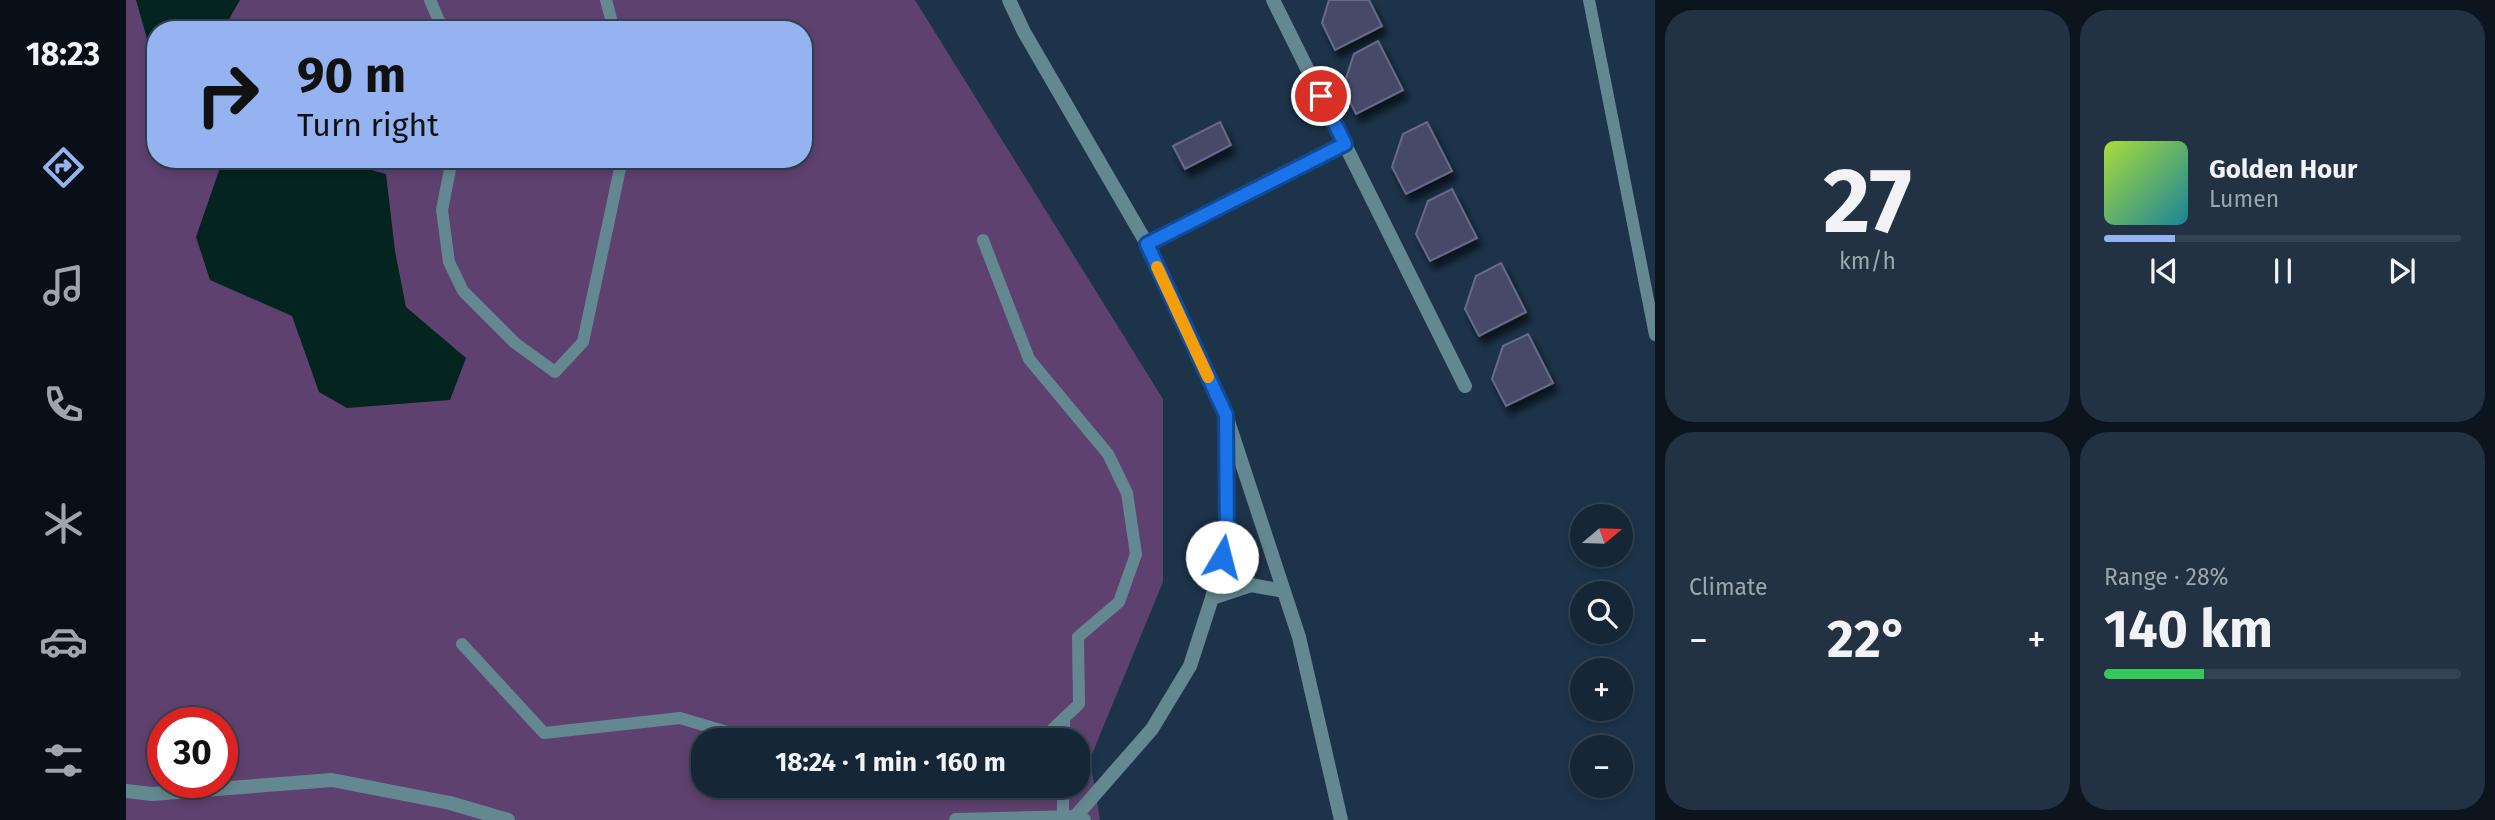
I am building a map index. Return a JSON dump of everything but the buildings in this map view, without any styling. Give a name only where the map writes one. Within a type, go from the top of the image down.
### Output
[{"type":"street","points":[[1009,0],[1024,32],[1147,244],[1226,415],[1299,637],[1341,820]]},
{"type":"street","points":[[1273,0],[1465,386]]},
{"type":"street","points":[[956,820],[1072,818],[1152,729],[1190,666],[1212,598],[1227,536],[1226,415]]},
{"type":"street","points":[[1212,598],[1251,585],[1284,591]]},
{"type":"street","points":[[126,791],[152,794],[332,780],[450,803],[508,820]]},
{"type":"lane","points":[[430,0],[439,21]]},
{"type":"lane","points":[[606,0],[612,21]]},
{"type":"lane","points":[[1589,0],[1655,335]]},
{"type":"lane","points":[[1147,244],[1345,144]]},
{"type":"lane","points":[[450,168],[442,210],[449,262],[463,291],[515,344],[555,372],[583,342],[620,168]]},
{"type":"lane","points":[[984,240],[1029,359],[1108,454],[1127,493],[1136,554],[1119,602],[1078,637],[1079,704],[1054,728]]},
{"type":"lane","points":[[462,644],[544,733],[680,718],[714,728]]},
{"type":"lane","points":[[1064,718],[1064,728]]},
{"type":"lane","points":[[1066,798],[1072,818]]},
{"type":"shaded area","points":[[126,0],[915,0],[1163,399],[1163,582],[1090,759],[1100,820],[126,820]]},
{"type":"shaded area","points":[[136,0],[240,0],[230,21],[147,21],[147,38]]},
{"type":"shaded area","points":[[220,168],[364,168],[386,174],[395,251],[406,307],[466,358],[450,400],[347,408],[319,392],[292,316],[210,280],[196,237]]},
{"type":"slow traffic","points":[[1157,267],[1208,377]]},
{"type":"route","points":[[1222,557],[1227,536],[1226,415],[1147,244],[1345,144],[1321,96]]}]
